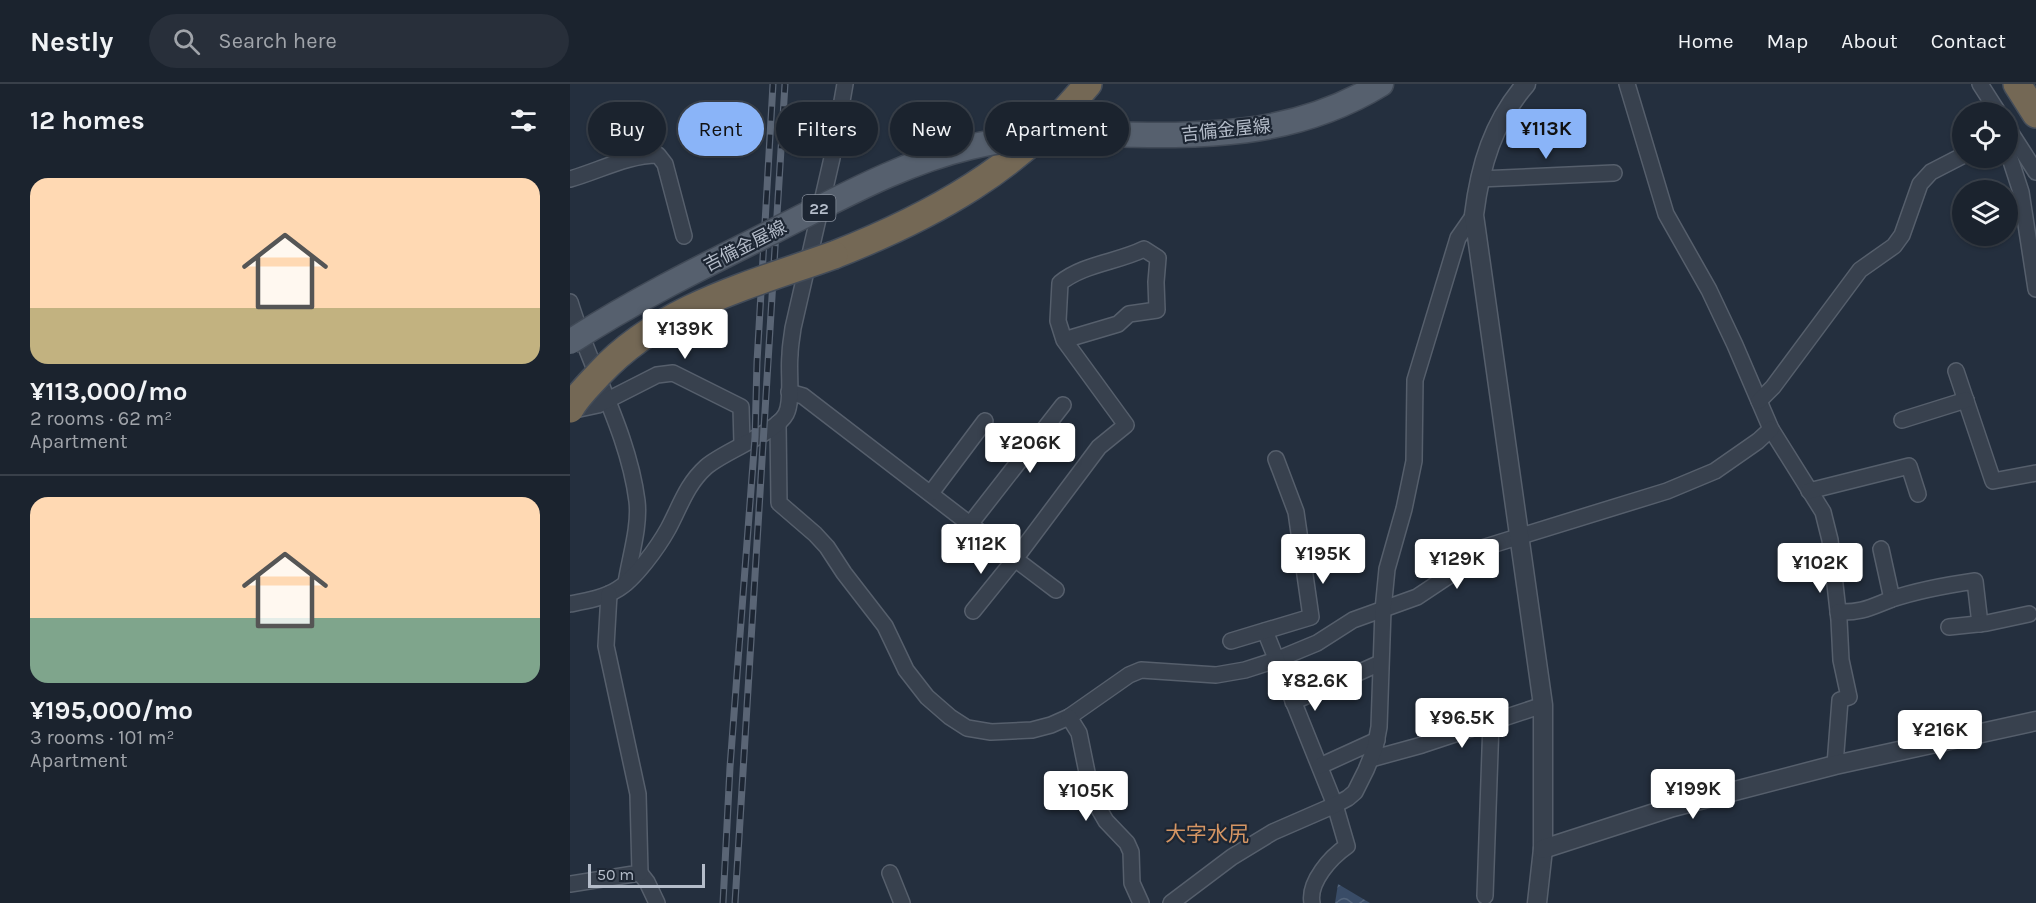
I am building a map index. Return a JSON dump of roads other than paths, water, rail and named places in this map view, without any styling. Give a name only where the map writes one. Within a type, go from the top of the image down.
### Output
[{"type":"highway","points":[[570,410],[610,362],[632,342],[662,322],[718,296],[834,255],[908,224],[988,176],[1030,143],[1088,84]]},
{"type":"highway","points":[[2016,84],[2036,114]]},
{"type":"main road","name":"吉備金屋線","points":[[570,342],[721,257],[861,187],[942,155],[994,142],[1033,136],[1193,135],[1260,129],[1318,113],[1381,84]]},
{"type":"street","points":[[570,604],[609,594],[626,583],[668,529],[682,498],[699,473],[719,457],[785,417],[789,408],[793,328],[828,178],[845,84]]},
{"type":"street","points":[[1526,84],[1498,124],[1479,179],[1474,215],[1543,705],[1544,849],[1537,903]]},
{"type":"street","points":[[1627,84],[1666,214],[1709,290],[1771,429],[1823,512],[1830,540],[1841,660],[1849,697],[1840,700],[1835,765]]},
{"type":"street","points":[[1980,84],[1992,102]]},
{"type":"street","points":[[2018,149],[2036,172]]},
{"type":"street","points":[[570,179],[645,155],[658,155],[665,164],[684,236]]},
{"type":"street","points":[[1759,401],[1773,387],[1860,270],[1894,246],[1902,235],[1920,184],[1931,172],[1952,161]]},
{"type":"street","points":[[2016,168],[2036,289]]},
{"type":"street","points":[[1479,179],[1614,173]]},
{"type":"street","points":[[1171,903],[1233,857],[1273,832],[1335,805],[1355,792],[1371,759],[1377,740],[1387,569],[1414,461],[1416,380],[1458,238],[1474,215]]},
{"type":"street","points":[[973,611],[1099,447],[1126,425],[1064,340],[1058,321],[1060,283],[1070,274],[1144,249],[1158,258],[1157,310],[1129,314],[1118,324],[1064,340]]},
{"type":"street","points":[[570,302],[622,437],[637,502],[636,525],[626,583]]},
{"type":"street","points":[[1956,371],[1993,481],[2036,473]]},
{"type":"street","points":[[570,410],[598,405],[657,375],[673,373],[741,407],[742,444]]},
{"type":"street","points":[[789,392],[803,396],[1056,590]]},
{"type":"street","points":[[1902,420],[1966,400]]},
{"type":"street","points":[[971,524],[1063,405]]},
{"type":"street","points":[[931,493],[985,421]]},
{"type":"street","points":[[778,423],[779,503],[827,547],[885,626],[906,670],[927,697],[967,728],[991,732],[1032,730],[1069,717],[1129,675],[1141,670],[1216,675],[1245,670],[1276,660],[1317,643],[1353,620],[1418,597],[1453,573],[1482,548],[1667,491],[1715,471],[1758,441],[1771,429]]},
{"type":"street","points":[[1231,641],[1311,617],[1296,512],[1276,459]]},
{"type":"street","points":[[1809,491],[1909,466],[1918,494]]},
{"type":"street","points":[[1881,549],[1893,599]]},
{"type":"street","points":[[1838,612],[1859,612],[1893,599],[1934,588],[1975,581],[1980,624]]},
{"type":"street","points":[[609,594],[606,646],[638,794],[640,873],[657,903]]},
{"type":"street","points":[[1949,627],[1980,624],[2029,614]]},
{"type":"street","points":[[1265,631],[1335,805],[1347,846],[1334,855],[1318,877],[1310,900]]},
{"type":"street","points":[[1293,702],[1380,663]]},
{"type":"street","points":[[1371,759],[1422,746],[1543,705]]},
{"type":"street","points":[[1069,717],[1079,733],[1092,796],[1106,821],[1127,843],[1131,852],[1132,882],[1141,903]]},
{"type":"street","points":[[1544,849],[1673,807],[1835,765],[2036,721]]},
{"type":"street","points":[[1485,896],[1491,723]]},
{"type":"street","points":[[1320,766],[1377,740]]},
{"type":"street","points":[[570,884],[640,873]]},
{"type":"street","points":[[890,873],[902,903]]},
{"type":"water","points":[[1338,884],[1370,903],[1335,903]]},
{"type":"railway","points":[[723,903],[730,767],[755,437],[757,362],[773,84]]},
{"type":"railway","points":[[735,903],[785,84]]},
{"type":"district","name":"大字水尻","points":[[1207,834]]}]
